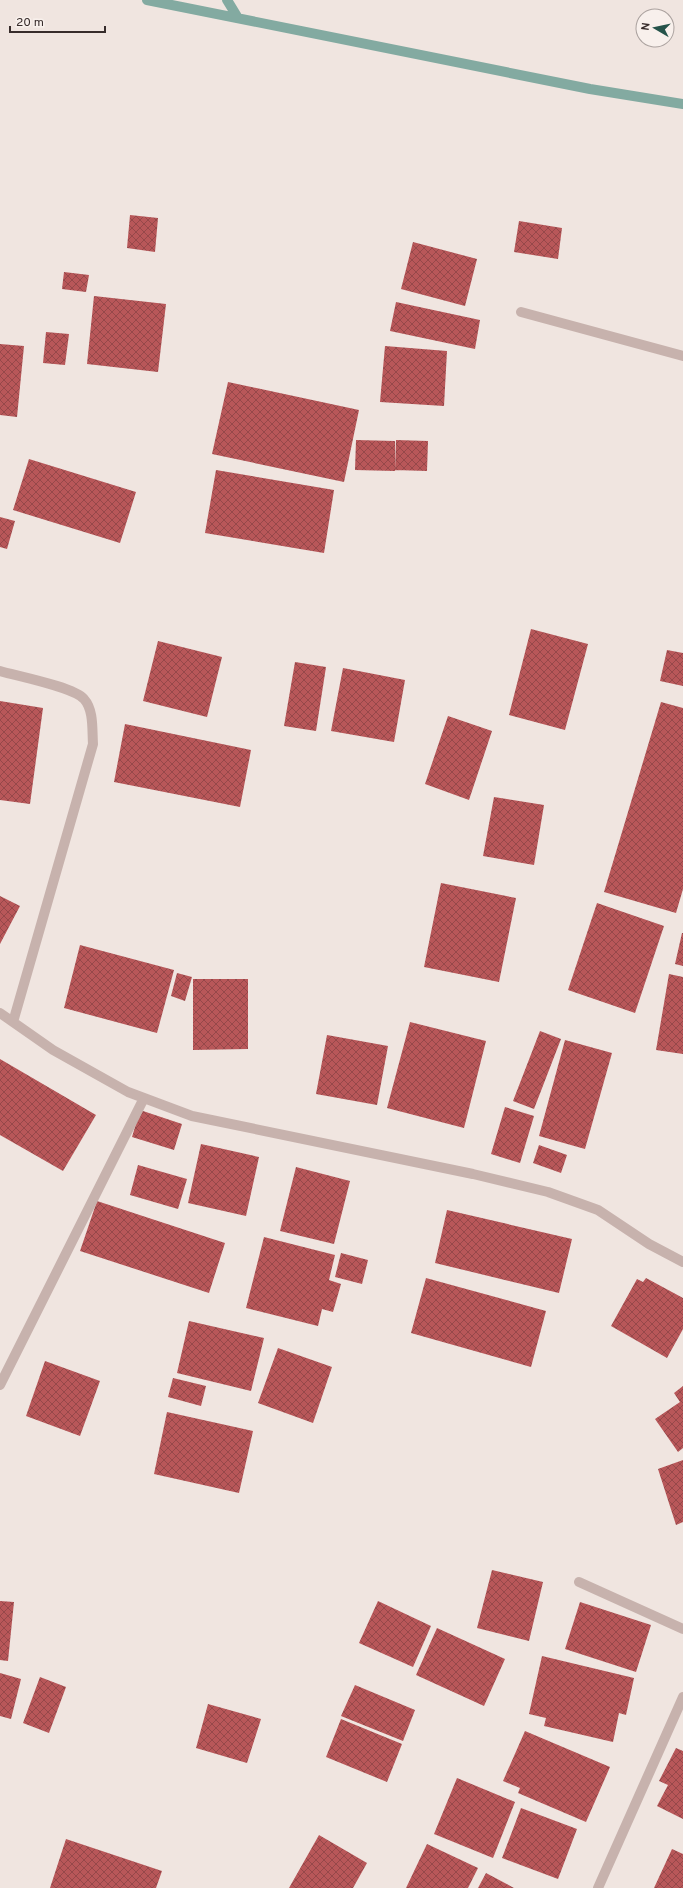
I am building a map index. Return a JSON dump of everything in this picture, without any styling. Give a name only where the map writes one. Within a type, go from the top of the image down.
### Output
[{"type":"street","points":[[522,312],[683,356]]},
{"type":"street","points":[[0,671],[71,691],[84,699],[91,711],[93,744],[13,1022]]},
{"type":"street","points":[[0,1013],[53,1050],[128,1092],[192,1116],[473,1174],[548,1192],[598,1210],[649,1244],[683,1262]]},
{"type":"street","points":[[0,1385],[144,1098]]},
{"type":"street","points":[[579,1582],[683,1629]]},
{"type":"street","points":[[598,1888],[683,1697]]},
{"type":"building","points":[[130,215],[158,218],[155,252],[127,248]]},
{"type":"building","points":[[519,221],[562,228],[558,259],[514,252]]},
{"type":"building","points":[[413,242],[477,259],[465,306],[401,289]]},
{"type":"building","points":[[64,272],[89,275],[86,292],[62,289]]},
{"type":"building","points":[[94,296],[166,304],[158,372],[87,364]]},
{"type":"building","points":[[396,302],[480,320],[475,349],[390,331]]},
{"type":"building","points":[[46,332],[69,334],[65,365],[43,363]]},
{"type":"building","points":[[0,344],[24,346],[17,417],[0,415]]},
{"type":"building","points":[[385,346],[447,351],[444,406],[380,402]]},
{"type":"building","points":[[228,382],[359,410],[344,482],[212,454]]},
{"type":"building","points":[[356,440],[395,441],[395,471],[355,470]]},
{"type":"building","points":[[396,440],[428,441],[427,471],[395,470]]},
{"type":"building","points":[[29,459],[136,492],[120,543],[13,510]]},
{"type":"building","points":[[216,470],[334,490],[324,553],[205,533]]},
{"type":"building","points":[[0,517],[15,521],[7,549],[0,547]]},
{"type":"building","points":[[531,629],[588,644],[565,730],[509,715]]},
{"type":"building","points":[[158,641],[222,657],[207,717],[143,701]]},
{"type":"building","points":[[667,650],[683,653],[683,686],[660,681]]},
{"type":"building","points":[[295,662],[326,667],[316,731],[284,726]]},
{"type":"building","points":[[343,668],[405,680],[394,742],[331,731]]},
{"type":"building","points":[[0,701],[43,708],[30,804],[0,800]]},
{"type":"building","points":[[661,702],[683,708],[683,889],[676,913],[604,892]]},
{"type":"building","points":[[448,716],[492,731],[469,800],[425,784]]},
{"type":"building","points":[[125,724],[251,750],[240,807],[114,782]]},
{"type":"building","points":[[494,797],[544,805],[534,865],[483,856]]},
{"type":"building","points":[[441,883],[516,898],[499,982],[424,967]]},
{"type":"building","points":[[0,896],[20,906],[0,944]]},
{"type":"building","points":[[597,903],[664,926],[635,1013],[568,990]]},
{"type":"building","points":[[683,933],[683,966],[675,964]]},
{"type":"building","points":[[80,945],[174,970],[157,1033],[64,1008]]},
{"type":"building","points":[[177,973],[192,977],[185,1001],[171,996]]},
{"type":"building","points":[[669,974],[683,977],[683,1054],[656,1050]]},
{"type":"building","points":[[193,979],[248,979],[248,1049],[193,1050]]},
{"type":"building","points":[[410,1022],[486,1041],[464,1128],[387,1108]]},
{"type":"building","points":[[540,1031],[561,1039],[534,1109],[513,1101]]},
{"type":"building","points":[[327,1035],[388,1046],[377,1105],[316,1094]]},
{"type":"building","points":[[565,1040],[612,1053],[585,1149],[539,1136]]},
{"type":"building","points":[[0,1059],[96,1115],[63,1171],[0,1135]]},
{"type":"building","points":[[505,1107],[534,1116],[520,1163],[491,1154]]},
{"type":"building","points":[[140,1110],[182,1124],[174,1150],[132,1137]]},
{"type":"building","points":[[201,1144],[259,1157],[246,1216],[188,1203]]},
{"type":"building","points":[[539,1145],[567,1155],[561,1173],[533,1163]]},
{"type":"building","points":[[138,1165],[187,1179],[178,1209],[130,1195]]},
{"type":"building","points":[[296,1167],[350,1181],[334,1244],[280,1231]]},
{"type":"building","points":[[97,1201],[225,1243],[209,1293],[80,1251]]},
{"type":"building","points":[[447,1210],[572,1239],[559,1293],[435,1263]]},
{"type":"building","points":[[264,1237],[335,1255],[329,1280],[341,1284],[333,1312],[322,1309],[318,1326],[246,1308]]},
{"type":"building","points":[[341,1253],[368,1260],[362,1284],[335,1277]]},
{"type":"building","points":[[426,1278],[546,1311],[531,1367],[411,1333]]},
{"type":"building","points":[[646,1278],[683,1298],[683,1329],[667,1358],[611,1326],[637,1279],[643,1282]]},
{"type":"building","points":[[189,1321],[264,1338],[251,1391],[177,1373]]},
{"type":"building","points":[[278,1348],[332,1367],[313,1423],[258,1403]]},
{"type":"building","points":[[45,1361],[100,1381],[80,1436],[26,1416]]},
{"type":"building","points":[[173,1378],[206,1386],[201,1406],[168,1397]]},
{"type":"building","points":[[683,1386],[683,1448],[678,1452],[655,1419],[680,1402],[674,1393]]},
{"type":"building","points":[[167,1412],[253,1431],[239,1493],[154,1474]]},
{"type":"building","points":[[683,1460],[683,1522],[676,1525],[658,1469]]},
{"type":"building","points":[[492,1570],[543,1582],[529,1641],[477,1628]]},
{"type":"building","points":[[0,1601],[14,1602],[8,1661],[0,1660]]},
{"type":"building","points":[[378,1601],[431,1626],[413,1667],[359,1643]]},
{"type":"building","points":[[580,1602],[651,1625],[636,1672],[565,1649]]},
{"type":"building","points":[[437,1628],[505,1659],[484,1706],[416,1675]]},
{"type":"building","points":[[542,1656],[634,1678],[626,1715],[619,1713],[613,1742],[544,1726],[546,1718],[529,1714]]},
{"type":"building","points":[[0,1673],[21,1679],[11,1719],[0,1716]]},
{"type":"building","points":[[40,1677],[66,1687],[49,1733],[23,1723]]},
{"type":"building","points":[[355,1685],[415,1710],[403,1741],[341,1716]]},
{"type":"building","points":[[208,1704],[261,1719],[247,1763],[196,1748]]},
{"type":"building","points":[[341,1719],[402,1744],[387,1782],[326,1757]]},
{"type":"building","points":[[525,1731],[610,1767],[586,1822],[518,1793],[520,1788],[503,1781]]},
{"type":"building","points":[[676,1748],[683,1751],[683,1819],[657,1806],[668,1785],[659,1781]]},
{"type":"building","points":[[457,1778],[515,1802],[493,1858],[434,1834]]},
{"type":"building","points":[[521,1808],[577,1829],[558,1879],[502,1858]]},
{"type":"building","points":[[319,1835],[367,1863],[353,1888],[289,1888]]},
{"type":"building","points":[[66,1839],[162,1871],[156,1888],[50,1888]]},
{"type":"building","points":[[427,1844],[478,1868],[468,1888],[406,1888]]},
{"type":"building","points":[[672,1849],[683,1854],[683,1888],[654,1888]]},
{"type":"building","points":[[486,1873],[514,1888],[478,1888]]},
{"type":"waterway","points":[[147,0],[590,89],[683,104]]},
{"type":"waterway","points":[[227,0],[238,18]]}]
